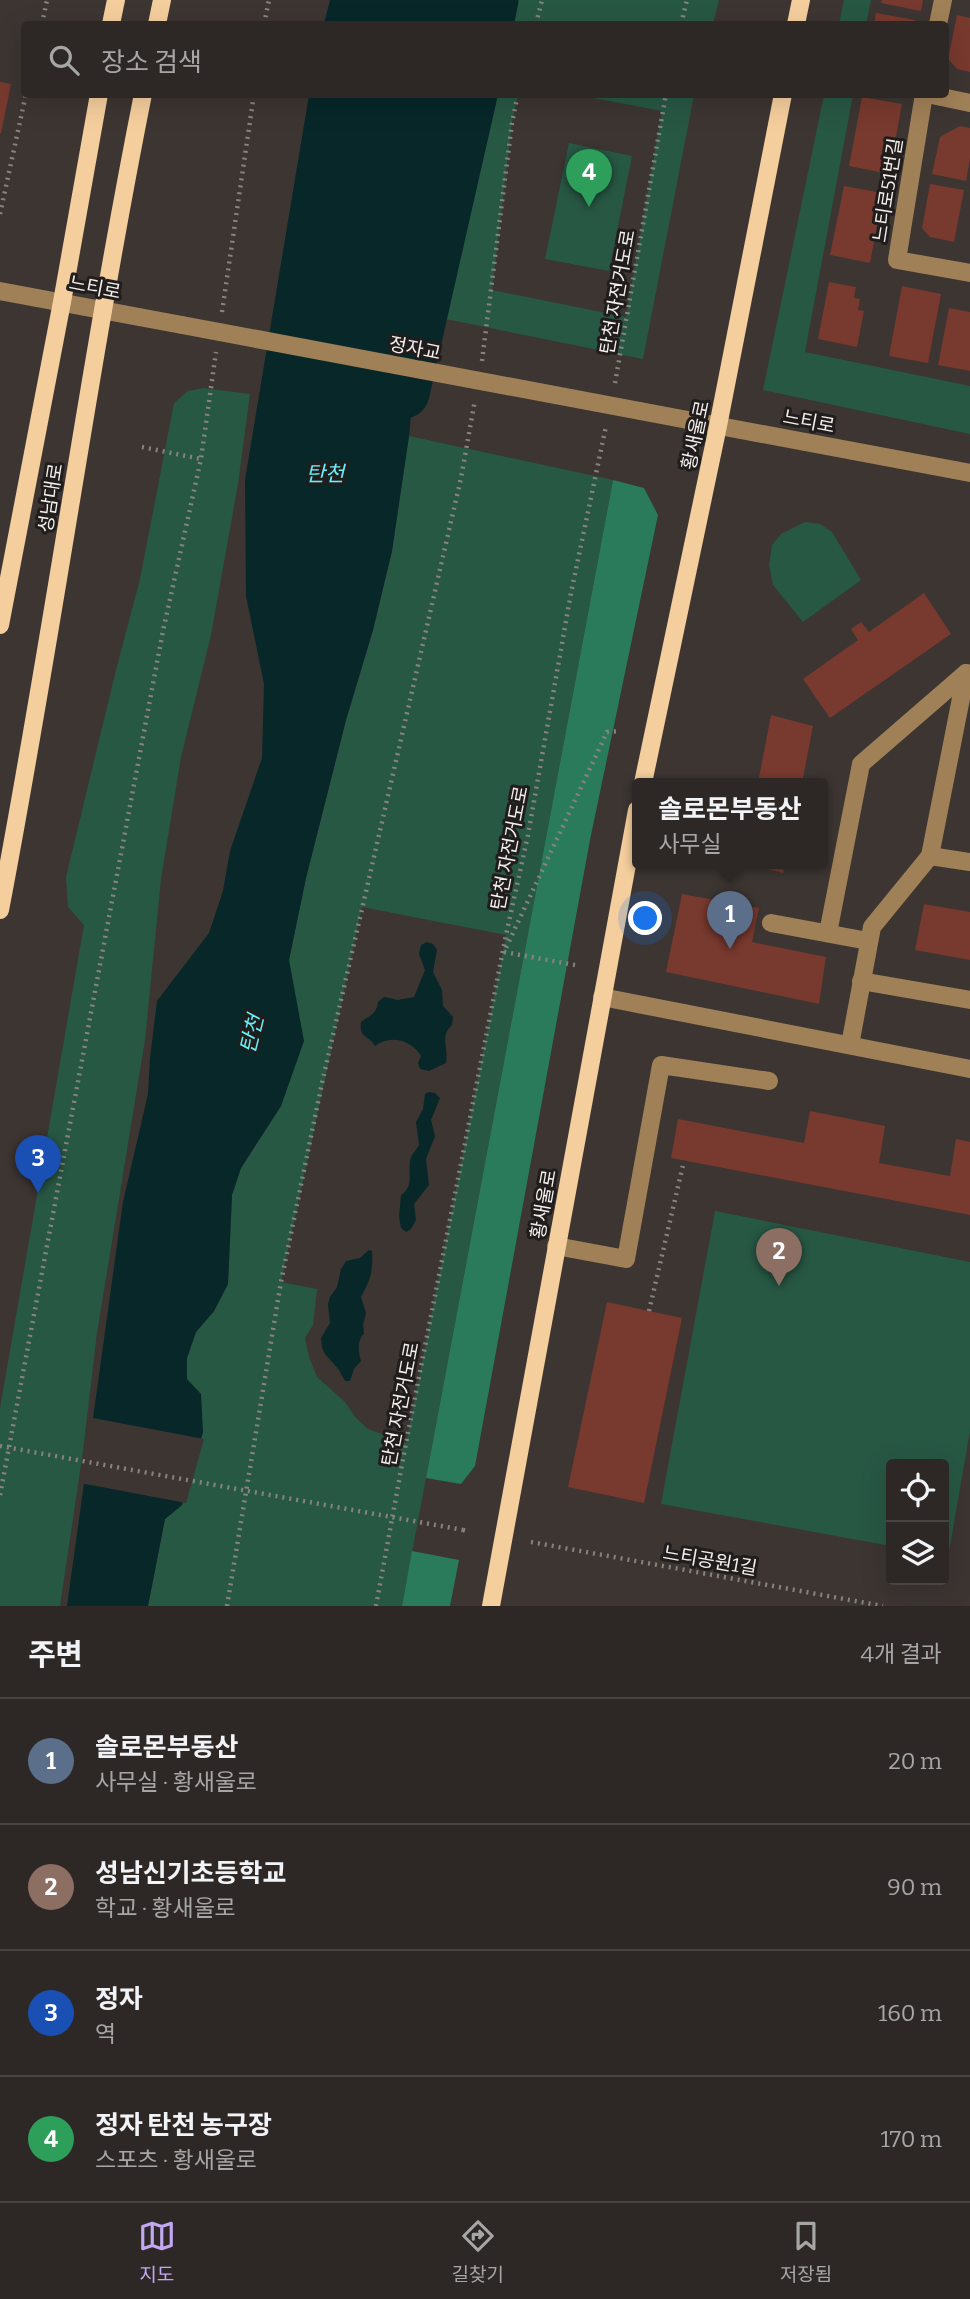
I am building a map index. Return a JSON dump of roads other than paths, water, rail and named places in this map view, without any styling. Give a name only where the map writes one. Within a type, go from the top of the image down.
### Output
[{"type":"main road","points":[[112,21],[116,0]]},
{"type":"main road","points":[[158,21],[162,0]]},
{"type":"main road","points":[[797,21],[801,0]]},
{"type":"main road","name":"성남대로","points":[[0,625],[98,98]]},
{"type":"main road","name":"성남대로","points":[[0,910],[102,310],[142,98]]},
{"type":"main road","name":"황새울로","points":[[644,778],[719,426],[782,98]]},
{"type":"main road","name":"황새울로","points":[[491,1606],[632,837]]},
{"type":"street","points":[[939,21],[943,0]]},
{"type":"street","name":"느티로51번길","points":[[924,98],[897,260],[970,273]]},
{"type":"street","name":"느티로51번길","points":[[945,98],[970,103]]},
{"type":"street","name":"느티로","points":[[0,291],[182,325]]},
{"type":"street","name":"정자교","points":[[182,325],[640,411]]},
{"type":"street","name":"느티로","points":[[640,411],[970,474]]},
{"type":"street","points":[[850,1045],[872,928],[930,856],[968,674]]},
{"type":"street","points":[[828,933],[861,764],[968,674]]},
{"type":"street","points":[[930,856],[970,862]]},
{"type":"street","points":[[771,923],[868,941]]},
{"type":"street","points":[[861,981],[970,1000]]},
{"type":"street","points":[[602,997],[970,1069]]},
{"type":"street","points":[[556,1246],[626,1259],[661,1065],[769,1081]]},
{"type":"water","points":[[330,0],[482,0],[476,21],[325,21]]},
{"type":"water","name":"탄천","points":[[309,98],[455,98],[444,138],[426,255],[409,436],[392,551],[306,878],[289,960],[304,1041],[281,1106],[241,1168],[232,1195],[228,1284],[214,1311],[196,1332],[187,1358],[187,1379],[201,1394],[203,1432],[182,1505],[165,1519],[148,1606],[67,1606],[123,1202],[148,1094],[157,1001],[209,933],[223,891],[230,851],[262,758],[264,684],[246,596],[245,480]]},
{"type":"water","points":[[427,942],[433,944],[437,950],[433,972],[442,990],[443,1006],[453,1017],[445,1038],[446,1063],[429,1071],[420,1069],[418,1063],[421,1056],[412,1046],[400,1040],[387,1040],[375,1046],[363,1034],[361,1027],[361,1022],[375,1012],[378,1002],[384,997],[398,1000],[414,997],[425,970],[419,954],[421,945]]},
{"type":"water","points":[[429,1092],[440,1098],[431,1120],[435,1136],[426,1159],[429,1185],[414,1204],[416,1220],[406,1232],[401,1228],[399,1217],[401,1195],[408,1188],[411,1159],[419,1145],[416,1122],[423,1109],[425,1094]]},
{"type":"water","points":[[369,1250],[372,1251],[372,1270],[361,1297],[366,1313],[364,1334],[359,1346],[361,1361],[354,1369],[350,1381],[345,1381],[325,1354],[321,1338],[330,1323],[328,1304],[337,1287],[341,1269],[346,1261],[360,1258]]},
{"type":"waterway","name":"탄천","points":[[489,21],[493,0]]},
{"type":"waterway","name":"탄천","points":[[404,393],[471,98]]},
{"type":"place","name":"정자 탄천 농구장","points":[[589,207]]},
{"type":"place","name":"솔로몬부동산","points":[[730,949]]},
{"type":"place","name":"정자","points":[[38,1193]]},
{"type":"place","name":"성남신기초등학교","points":[[779,1286]]}]
